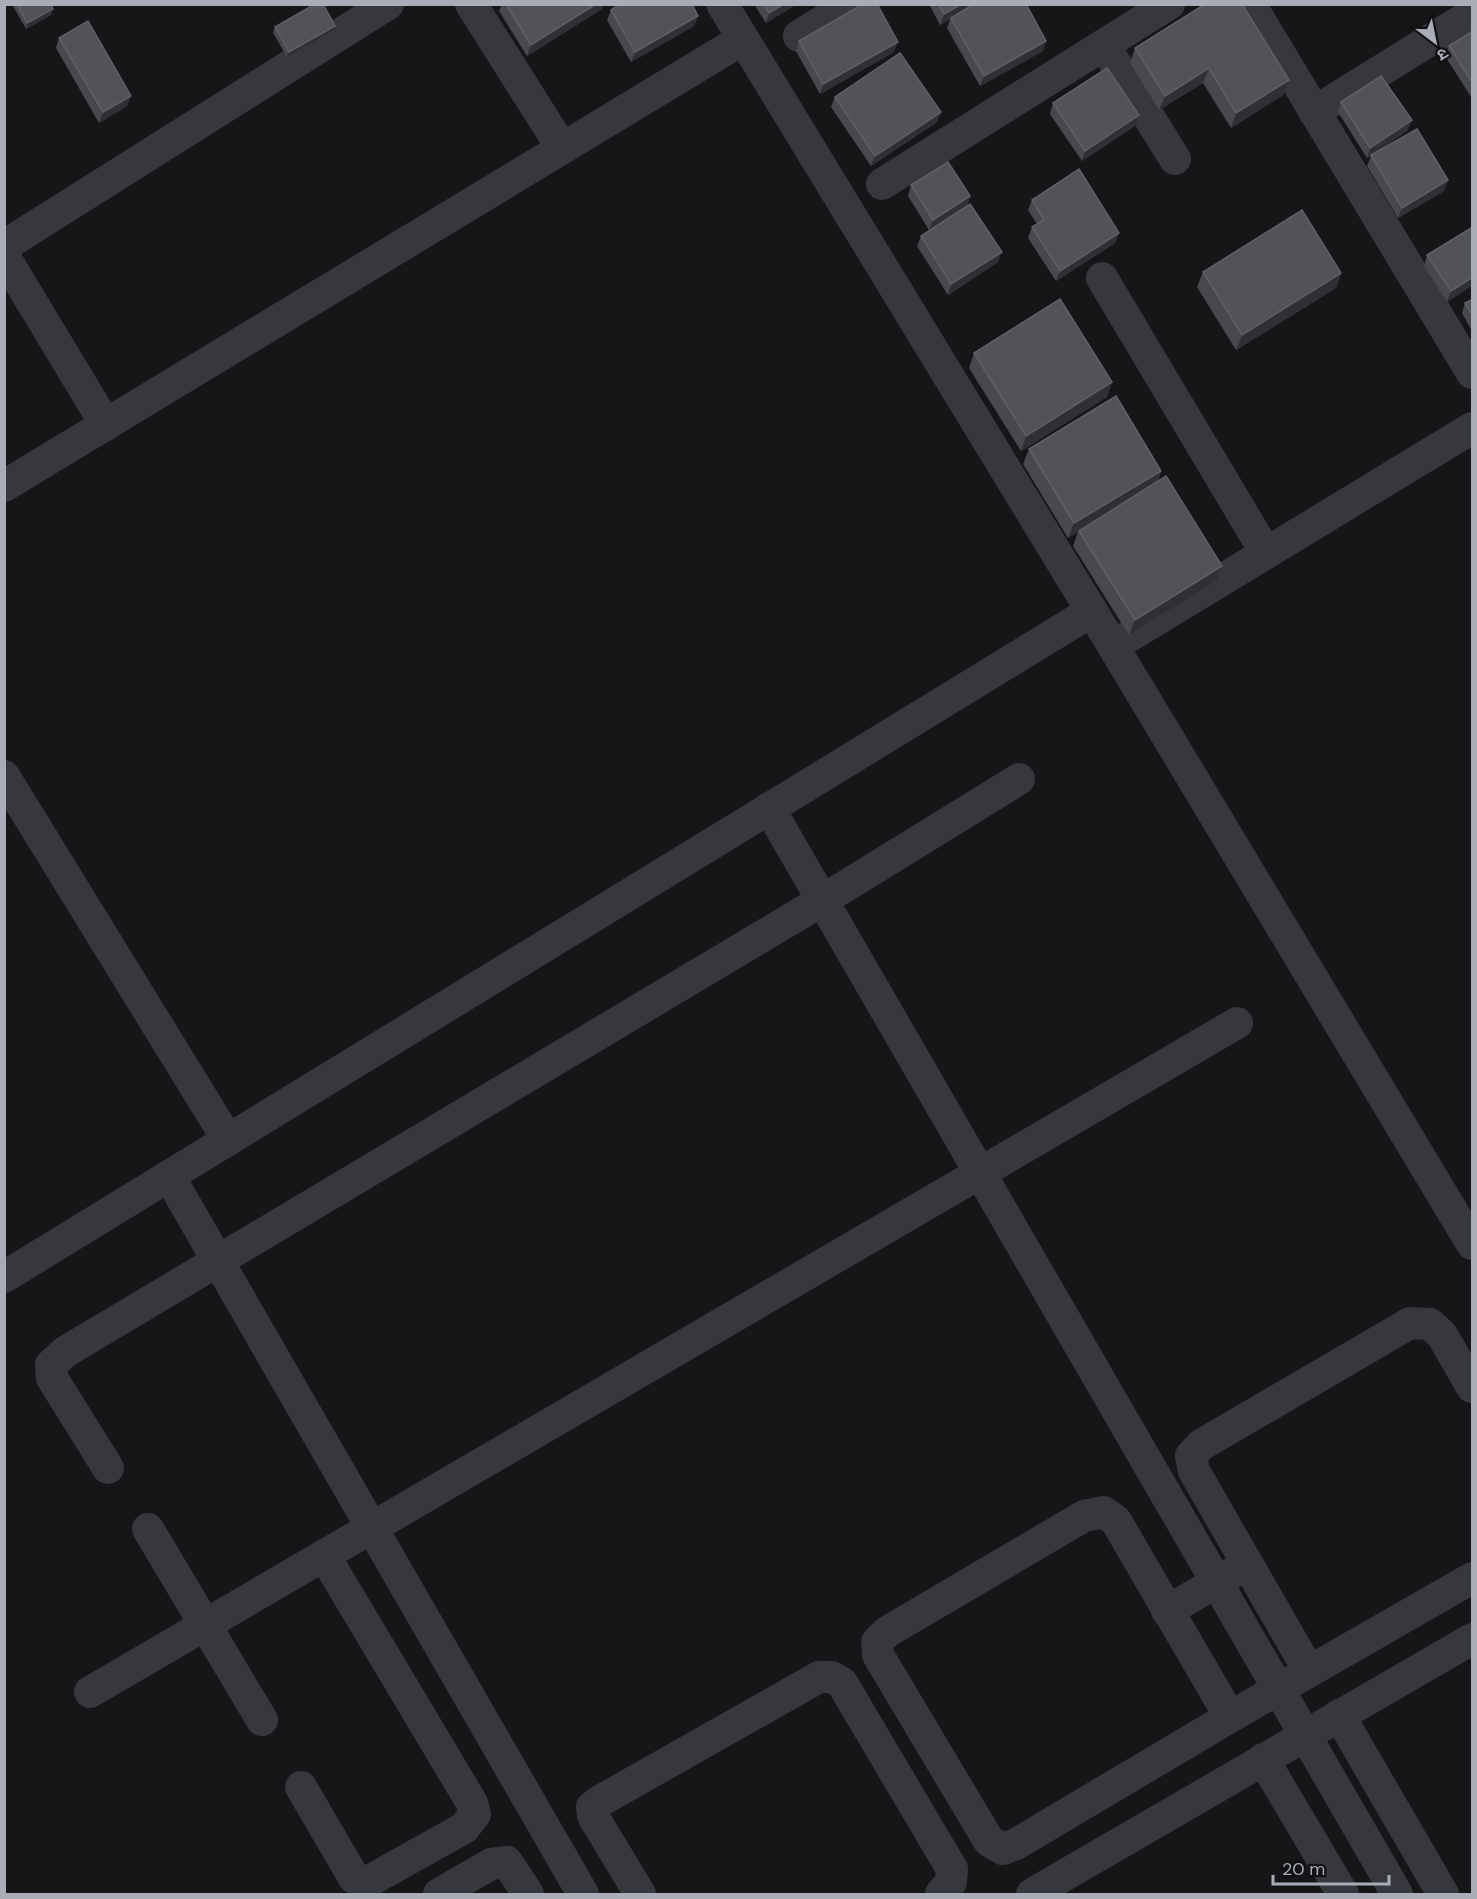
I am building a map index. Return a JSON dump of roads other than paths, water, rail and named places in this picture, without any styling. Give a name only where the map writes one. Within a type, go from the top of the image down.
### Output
[{"type":"street","points":[[4,246],[388,4]]},
{"type":"street","points":[[471,4],[562,148]]},
{"type":"street","points":[[722,4],[1092,611],[1473,1244]]},
{"type":"street","points":[[799,36],[850,4]]},
{"type":"street","points":[[882,184],[1169,4]]},
{"type":"street","points":[[1250,4],[1473,373]]},
{"type":"street","points":[[1314,112],[1473,14]]},
{"type":"street","points":[[4,486],[743,39]]},
{"type":"street","points":[[1104,45],[1175,159]]},
{"type":"street","points":[[4,255],[106,424]]},
{"type":"street","points":[[1102,278],[1266,553]]},
{"type":"street","points":[[1113,646],[1473,428]]},
{"type":"street","points":[[4,1277],[1092,611]]},
{"type":"street","points":[[4,776],[228,1140]]},
{"type":"street","points":[[108,1468],[52,1378],[51,1365],[65,1352],[823,900],[1019,779]]},
{"type":"street","points":[[769,808],[1397,1894]]},
{"type":"street","points":[[90,1692],[1237,1023]]},
{"type":"street","points":[[169,1176],[583,1894]]},
{"type":"street","points":[[1309,1671],[1194,1472],[1191,1456],[1201,1445],[1410,1323],[1430,1324],[1442,1335],[1473,1387]]},
{"type":"street","points":[[1230,1717],[1116,1521],[1104,1512],[1084,1516],[887,1632],[877,1642],[878,1655],[990,1841],[1003,1849],[1016,1844],[1309,1671],[1473,1578]]},
{"type":"street","points":[[148,1529],[261,1720]]},
{"type":"street","points":[[301,1787],[354,1878],[363,1882],[371,1880],[464,1828],[475,1814],[472,1803],[324,1555]]},
{"type":"street","points":[[1167,1611],[1248,1564]]},
{"type":"street","points":[[1032,1894],[1473,1639]]},
{"type":"street","points":[[640,1894],[593,1816],[592,1807],[819,1677],[832,1677],[842,1683],[951,1869],[951,1882],[941,1894]]},
{"type":"street","points":[[1339,1715],[1443,1894]]},
{"type":"street","points":[[1263,1759],[1343,1894]]},
{"type":"street","points":[[439,1894],[491,1864],[507,1862],[528,1894]]}]
